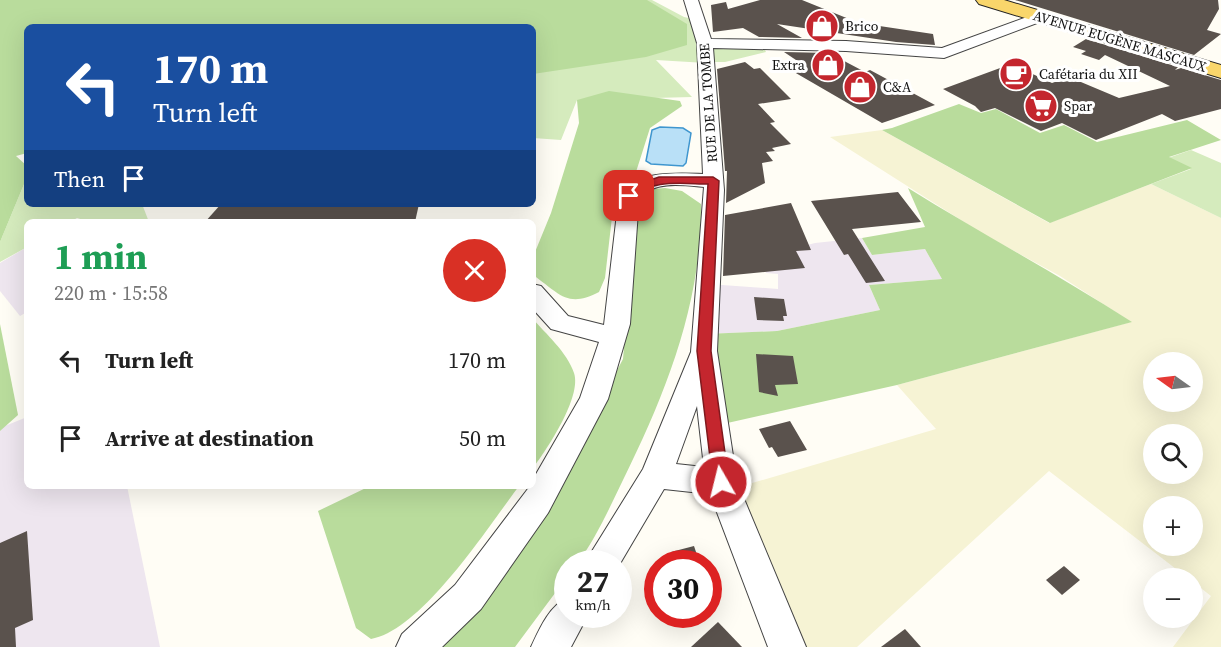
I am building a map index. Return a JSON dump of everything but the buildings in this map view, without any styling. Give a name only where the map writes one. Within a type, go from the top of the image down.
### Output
[{"type":"main road","name":"AVENUE EUGÈNE MASCAUX","points":[[985,0],[1221,72]]},
{"type":"street","name":"RUE DE LA TOMBE","points":[[691,0],[705,43],[713,181],[704,351],[721,482],[787,647]]},
{"type":"street","points":[[705,43],[856,46],[945,53],[1040,17]]},
{"type":"street","points":[[415,647],[468,597],[537,502],[594,399],[617,324],[629,196],[634,189],[659,181],[713,181]]},
{"type":"street","points":[[536,296],[560,323],[613,336]]},
{"type":"street","name":"RUE DE LA TOMBE","points":[[610,550],[656,475],[704,351]]},
{"type":"street","points":[[656,475],[721,482]]},
{"type":"street","points":[[550,647],[562,628]]},
{"type":"shaded area","points":[[882,130],[1049,223],[1151,184],[1221,218],[1221,647],[1173,647],[1187,628],[1203,628],[1203,607],[1211,596],[1203,590],[1203,568],[1175,568],[1159,556],[1203,556],[1203,496],[1143,496],[1143,544],[1049,471],[857,647],[787,647],[725,491],[936,429],[897,385],[1131,322],[1060,276],[983,234],[830,137]]},
{"type":"shaded area","points":[[862,238],[872,255],[925,249],[942,279],[869,285],[880,310],[777,331],[705,334],[708,284],[778,289],[778,274],[766,273],[761,257],[815,243]]},
{"type":"shaded area","points":[[24,249],[24,314],[20,316],[0,291],[0,263]]},
{"type":"shaded area","points":[[24,418],[24,489],[128,489],[160,647],[0,647],[0,428]]},
{"type":"green space","points":[[0,0],[647,0],[687,24],[687,45],[646,57],[536,74],[536,24],[24,24],[24,154],[16,156],[24,163],[24,184],[0,242]]},
{"type":"green space","points":[[483,0],[652,0],[684,17],[698,20],[706,63],[656,60],[692,97],[577,100],[561,140],[536,138],[536,24],[473,24]]},
{"type":"green space","points":[[711,48],[764,48],[766,52],[725,62],[712,62]]},
{"type":"green space","points":[[609,91],[680,101],[682,106],[650,128],[636,172],[615,191],[605,278],[599,292],[588,297],[571,299],[557,293],[536,277],[536,250],[551,213],[579,123],[577,100]]},
{"type":"green space","points":[[959,104],[981,113],[996,109],[1040,133],[1064,125],[1097,142],[1187,120],[1221,140],[1169,157],[1192,168],[1050,223],[882,130]]},
{"type":"green space","points":[[1191,150],[1221,163],[1221,218],[1151,184],[1191,169],[1168,158]]},
{"type":"green space","points":[[24,184],[24,207],[143,207],[148,219],[24,219],[24,249],[0,262],[0,242]]},
{"type":"green space","points":[[665,188],[682,191],[701,204],[700,241],[688,312],[678,346],[667,381],[639,447],[613,502],[586,550],[554,550],[554,594],[515,647],[441,647],[523,549],[623,359],[637,201],[653,189]]},
{"type":"green space","points":[[908,188],[1132,322],[897,385],[714,426],[705,334],[777,331],[880,310],[869,285],[942,279],[925,249],[872,255],[862,238],[925,227]]},
{"type":"green space","points":[[536,322],[571,365],[575,383],[568,409],[536,464]]},
{"type":"green space","points":[[0,324],[18,415],[0,431]]},
{"type":"green space","points":[[364,489],[517,489],[472,550],[432,597],[391,632],[371,639],[356,628],[318,511]]},
{"type":"water","points":[[660,127],[683,128],[691,133],[686,163],[683,166],[651,164],[646,161],[652,130]]},
{"type":"place","name":"Brico","points":[[822,26]]},
{"type":"place","name":"Extra","points":[[828,65]]},
{"type":"place","name":"Cafétaria du XII","points":[[1016,74]]},
{"type":"place","name":"C&A","points":[[860,87]]},
{"type":"place","name":"Spar","points":[[1041,106]]},
{"type":"route","points":[[629,196],[634,189],[659,181],[713,181],[704,351],[721,482]]}]
